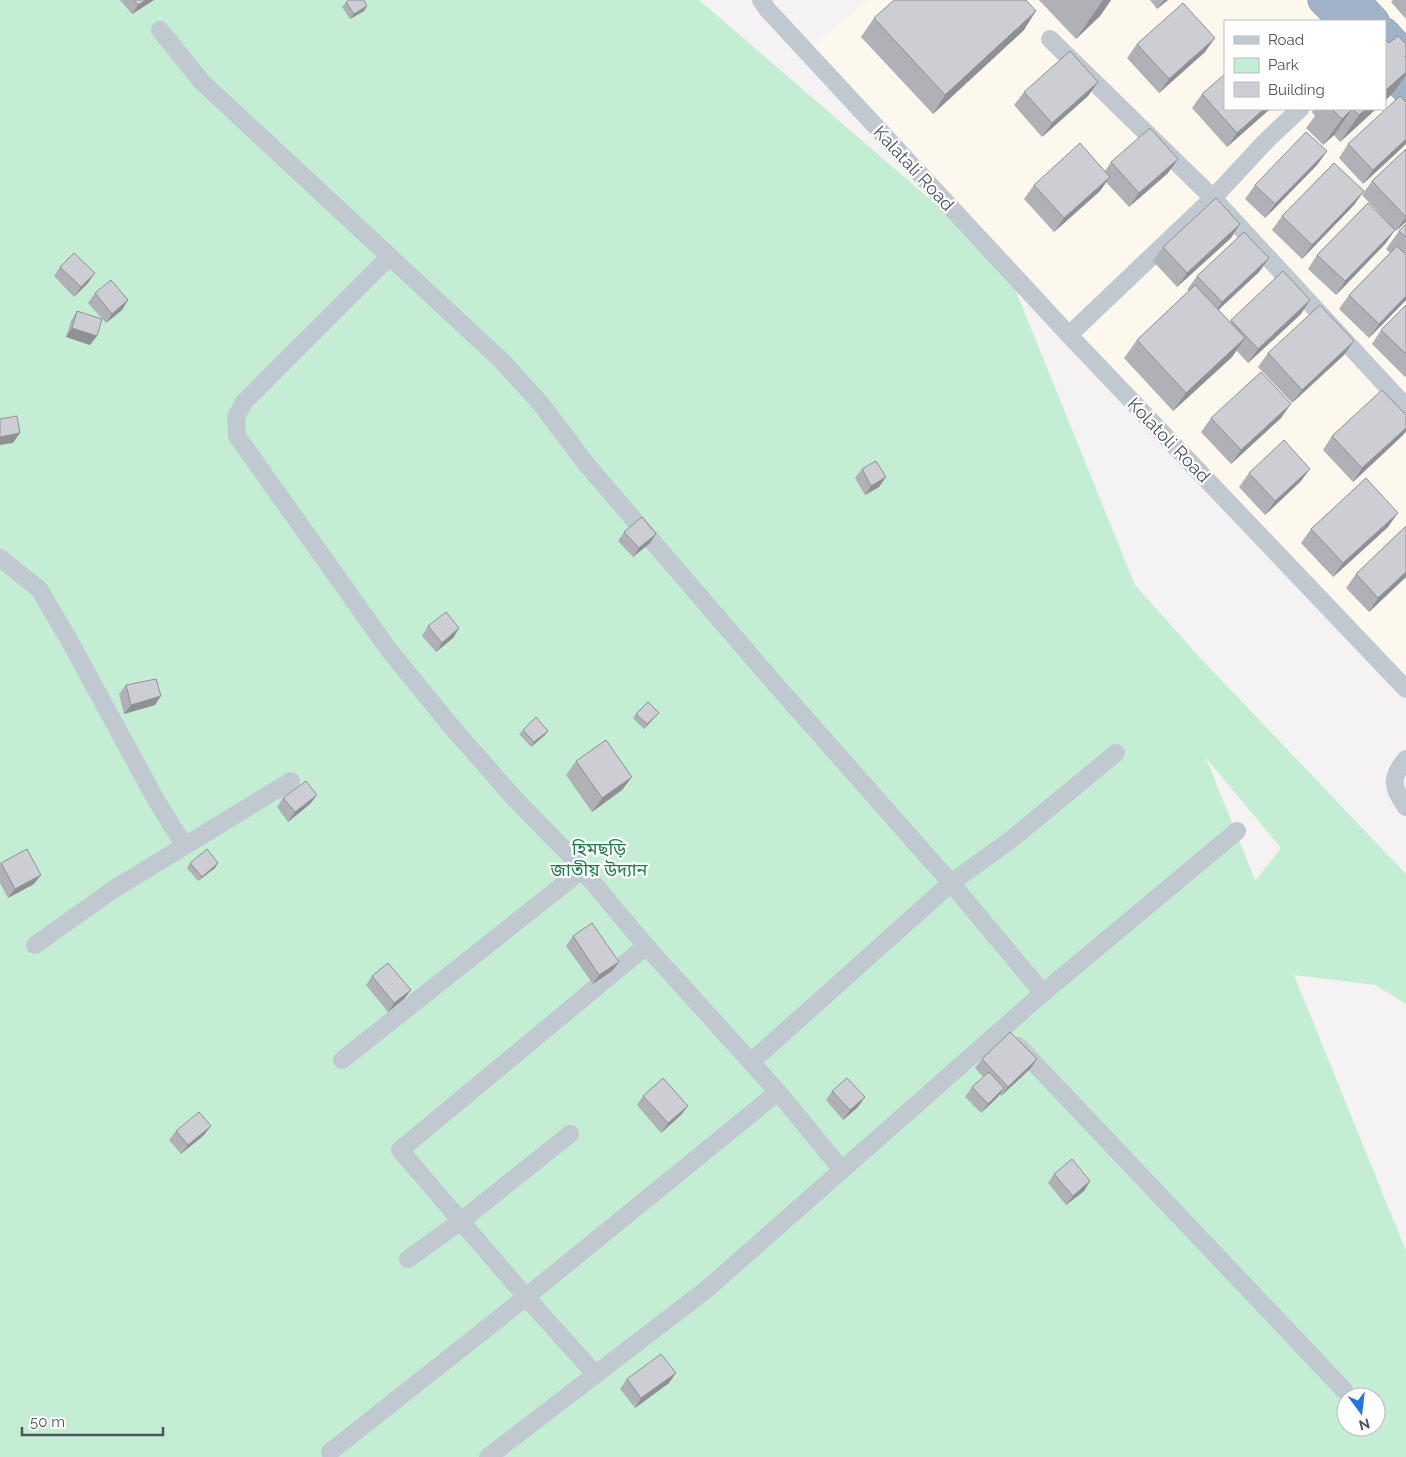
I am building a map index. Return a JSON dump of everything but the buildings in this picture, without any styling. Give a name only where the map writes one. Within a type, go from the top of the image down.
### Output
[{"type":"highway","points":[[1322,0],[1341,20]]},
{"type":"highway","points":[[1355,0],[1374,20]]},
{"type":"highway","points":[[1386,33],[1406,55]]},
{"type":"highway","points":[[1386,69],[1406,90]]},
{"type":"street","name":"Kalatali Road","points":[[761,0],[767,9],[1069,335]]},
{"type":"street","points":[[160,30],[202,82],[502,361],[541,404],[593,472],[764,671],[951,883],[1043,992]]},
{"type":"street","points":[[1050,39],[1213,198],[1406,406]]},
{"type":"street","points":[[1069,335],[1213,198],[1267,140],[1299,110]]},
{"type":"street","points":[[390,256],[244,402],[236,417],[237,436],[389,650],[451,726],[515,799],[582,870],[646,946],[778,1092],[842,1170]]},
{"type":"street","name":"Kolatoli Road","points":[[1069,335],[1406,689]]},
{"type":"street","points":[[0,558],[39,589],[73,647],[156,800],[184,845]]},
{"type":"street","points":[[750,1062],[951,883],[1013,838],[1116,753]]},
{"type":"street","points":[[1406,759],[1395,778],[1396,793],[1406,806]]},
{"type":"street","points":[[34,945],[114,889],[291,781]]},
{"type":"street","points":[[488,1457],[707,1289],[1043,992],[1237,831]]},
{"type":"street","points":[[342,1060],[582,870]]},
{"type":"street","points":[[596,1375],[526,1297],[400,1150],[646,946]]},
{"type":"street","points":[[1003,1029],[1341,1387]]},
{"type":"street","points":[[330,1452],[526,1297],[778,1092]]},
{"type":"street","points":[[408,1259],[461,1221],[570,1134]]},
{"type":"shaded area","points":[[868,0],[1342,0],[1358,18],[1378,0],[1406,0],[1406,701],[805,52]]},
{"type":"green space","name":"হিমছড়ি জাতীয় উদ্যান","points":[[0,0],[699,0],[1005,264],[1135,585],[1204,662],[1406,874],[1406,1004],[1375,985],[1294,975],[1406,1251],[1406,1457],[0,1457]],"holes":[[[1206,758],[1281,848],[1255,880]]]}]
